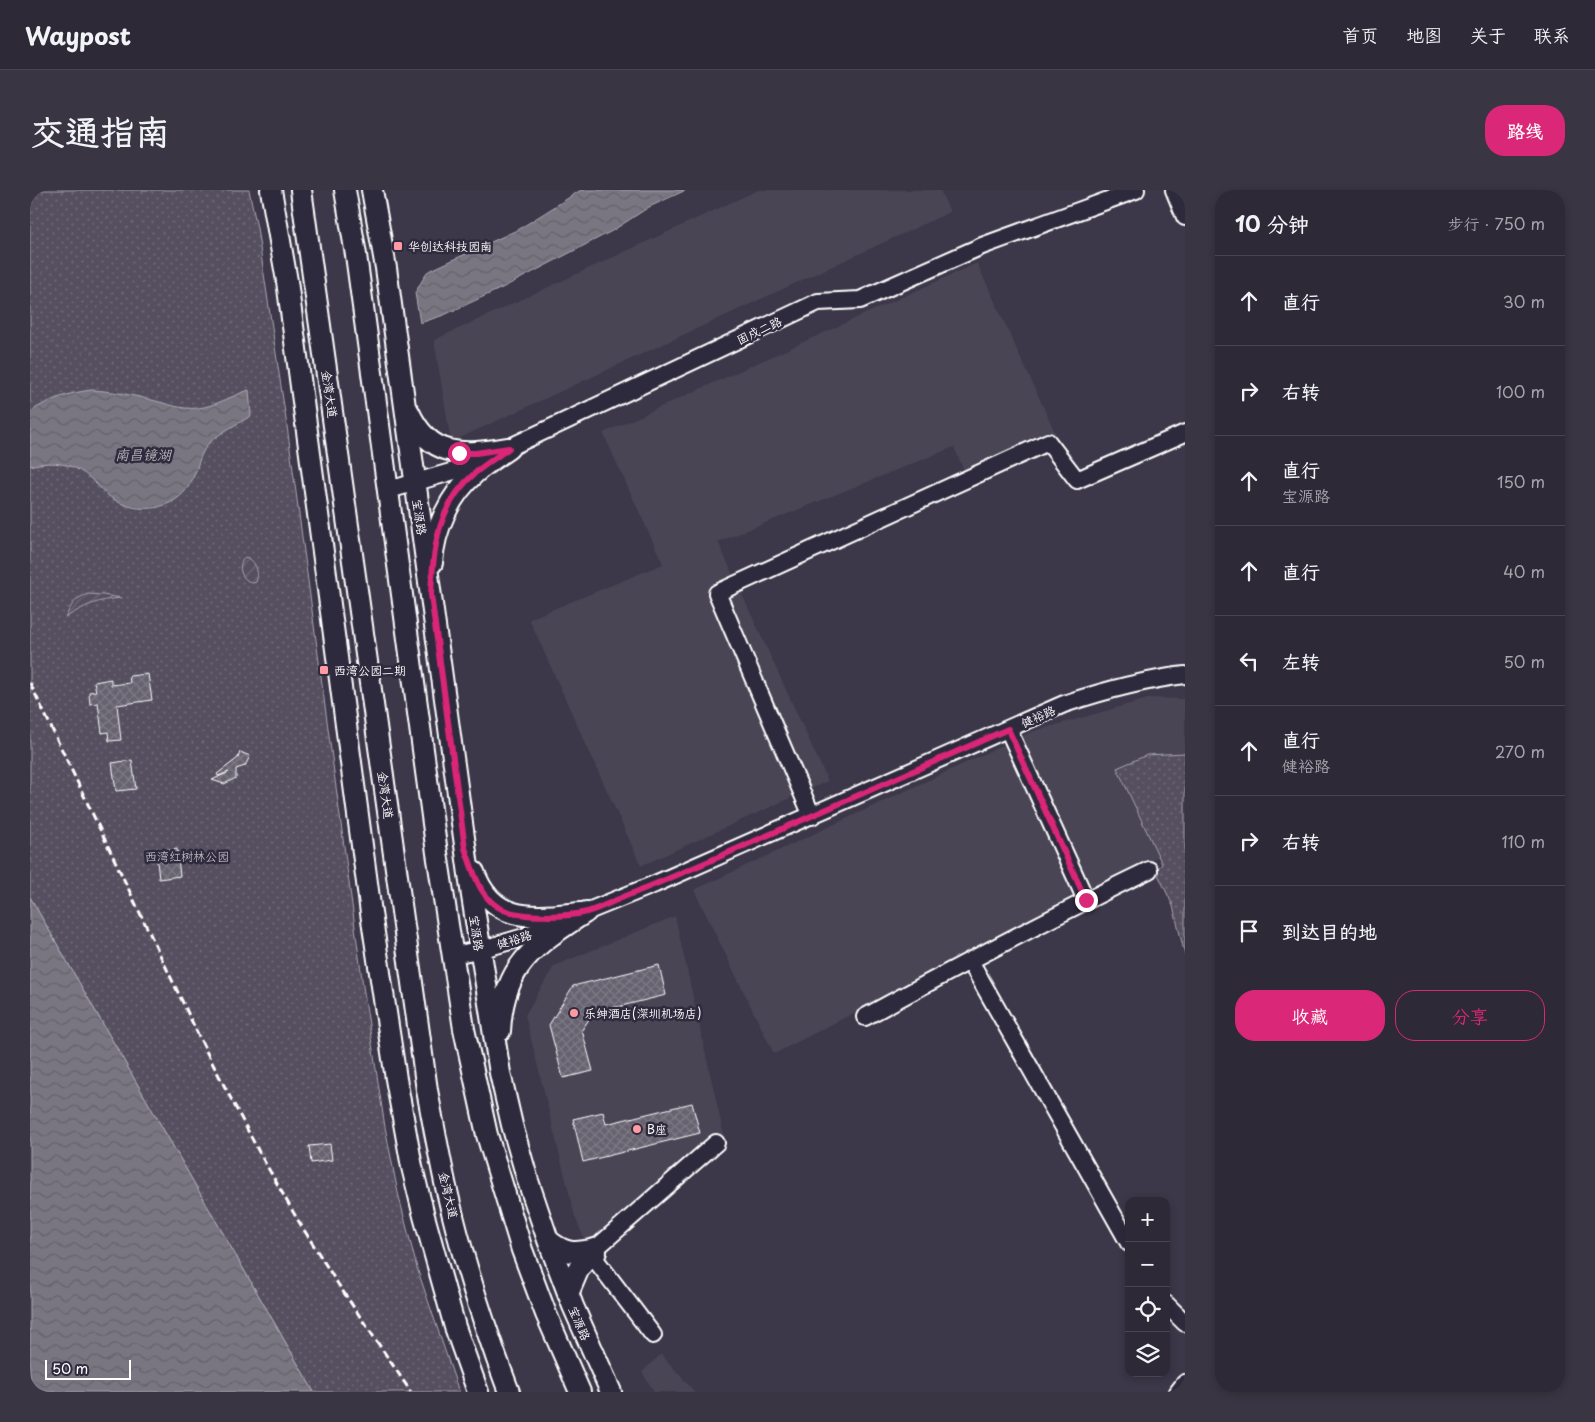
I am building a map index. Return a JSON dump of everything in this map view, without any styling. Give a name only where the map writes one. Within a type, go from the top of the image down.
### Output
[{"type":"main road","points":[[272,190],[287,281],[370,903],[396,1079],[412,1167],[424,1216],[455,1327],[478,1392]]},
{"type":"main road","name":"金湾大道","points":[[301,190],[309,236],[427,1090],[446,1188],[462,1249],[509,1392]]},
{"type":"main road","points":[[345,190],[389,490],[437,853],[464,1029],[486,1135],[522,1250],[546,1314],[580,1392]]},
{"type":"main road","name":"宝源路","points":[[372,190],[386,268],[479,950],[500,1073],[528,1181],[548,1240],[568,1294],[611,1392]]},
{"type":"main road","points":[[402,392],[414,422],[423,435],[437,446],[459,453],[476,453],[509,448]]},
{"type":"main road","points":[[431,595],[432,558],[437,536],[450,502],[475,473],[509,448]]},
{"type":"main road","points":[[465,848],[482,890],[487,898],[500,908],[531,916],[553,916],[586,912]]},
{"type":"main road","points":[[500,1073],[500,1017],[508,987],[532,950],[586,912]]},
{"type":"main road","points":[[548,1240],[559,1249],[570,1252],[600,1248]]},
{"type":"main road","points":[[568,1294],[579,1268],[600,1248]]},
{"type":"street","name":"固戍二路","points":[[389,490],[463,468],[509,448],[818,302],[860,300],[982,246],[1136,190]]},
{"type":"street","points":[[1174,190],[1185,217]]},
{"type":"street","points":[[812,816],[717,592],[1048,442],[1077,480],[1185,433]]},
{"type":"street","name":"健裕路","points":[[453,955],[479,950],[524,937],[655,884],[1064,704],[1142,682],[1185,675]]},
{"type":"street","points":[[1008,729],[1086,900]]},
{"type":"street","points":[[865,1017],[970,960],[1149,870]]},
{"type":"street","points":[[970,960],[1128,1242]]},
{"type":"street","points":[[653,1335],[595,1259],[600,1248],[716,1144]]},
{"type":"street","points":[[1170,1308],[1185,1323]]},
{"type":"street","points":[[1178,1392],[1185,1383]]},
{"type":"shaded area","points":[[758,190],[940,190],[950,212],[451,442],[434,340]]},
{"type":"shaded area","points":[[977,263],[1062,447],[971,488],[954,447],[718,542],[828,781],[641,866],[529,619],[663,564],[603,433]]},
{"type":"shaded area","points":[[1151,698],[1185,699],[1185,753],[1147,755],[1117,769],[1158,857],[774,1054],[694,890],[1031,732]]},
{"type":"shaded area","points":[[675,916],[725,1140],[593,1261],[575,1217],[525,1015],[554,966]]},
{"type":"shaded area","points":[[661,1354],[695,1392],[654,1392],[642,1372]]},
{"type":"green space","name":"西湾红树林公园","points":[[30,190],[249,190],[257,228],[287,426],[363,986],[385,1127],[398,1193],[417,1268],[459,1392],[314,1392],[30,897]]},
{"type":"green space","points":[[245,557],[250,559],[256,567],[256,582],[253,583],[245,579],[241,572],[241,564]]},
{"type":"green space","points":[[88,594],[121,598],[92,604],[65,618],[76,600]]},
{"type":"green space","points":[[1185,753],[1185,955],[1173,906],[1156,870],[1162,864],[1117,768],[1147,755]]},
{"type":"water","points":[[581,190],[686,190],[649,207],[612,231],[504,287],[444,315],[420,323],[415,293],[427,272],[519,229]]},
{"type":"water","name":"南昌镜湖","points":[[91,390],[107,391],[192,408],[205,407],[249,390],[251,416],[209,443],[205,448],[190,484],[175,500],[155,508],[133,507],[113,499],[86,475],[72,467],[56,463],[30,466],[30,412],[44,403],[59,397]]},
{"type":"water","points":[[30,897],[314,1392],[30,1392]]},
{"type":"building","points":[[148,674],[152,700],[117,705],[121,740],[109,741],[108,732],[102,733],[98,703],[90,704],[89,692],[96,691],[94,682],[111,679],[111,685],[130,683],[129,676]]},
{"type":"building","points":[[240,752],[250,756],[245,766],[236,769],[236,778],[224,784],[212,780],[229,772],[218,776],[217,774],[238,758]]},
{"type":"building","points":[[132,760],[136,789],[116,791],[112,763]]},
{"type":"building","points":[[177,849],[180,876],[159,879],[156,852]]},
{"type":"building","points":[[659,965],[666,995],[593,1013],[582,1030],[593,1071],[563,1078],[549,1025],[573,986]]},
{"type":"building","name":"B座","points":[[692,1103],[700,1133],[583,1162],[573,1119],[603,1112],[606,1124]]},
{"type":"building","points":[[330,1144],[332,1160],[311,1163],[309,1146]]},
{"type":"railway","points":[[30,683],[206,1051],[259,1152],[334,1278],[411,1392]]},
{"type":"place","name":"华创达科技园南","points":[[398,246]]},
{"type":"place","name":"西湾公园二期","points":[[324,670]]},
{"type":"place","name":"乐绅酒店(深圳机场店)","points":[[574,1013]]},
{"type":"place","name":"B座","points":[[637,1129]]},
{"type":"route","points":[[459,453],[476,453],[509,448],[475,473],[450,502],[437,536],[432,558],[431,595],[465,848],[476,879],[487,898],[496,906],[506,911],[531,916],[553,916],[586,912],[812,816],[1008,729],[1086,900]]}]
